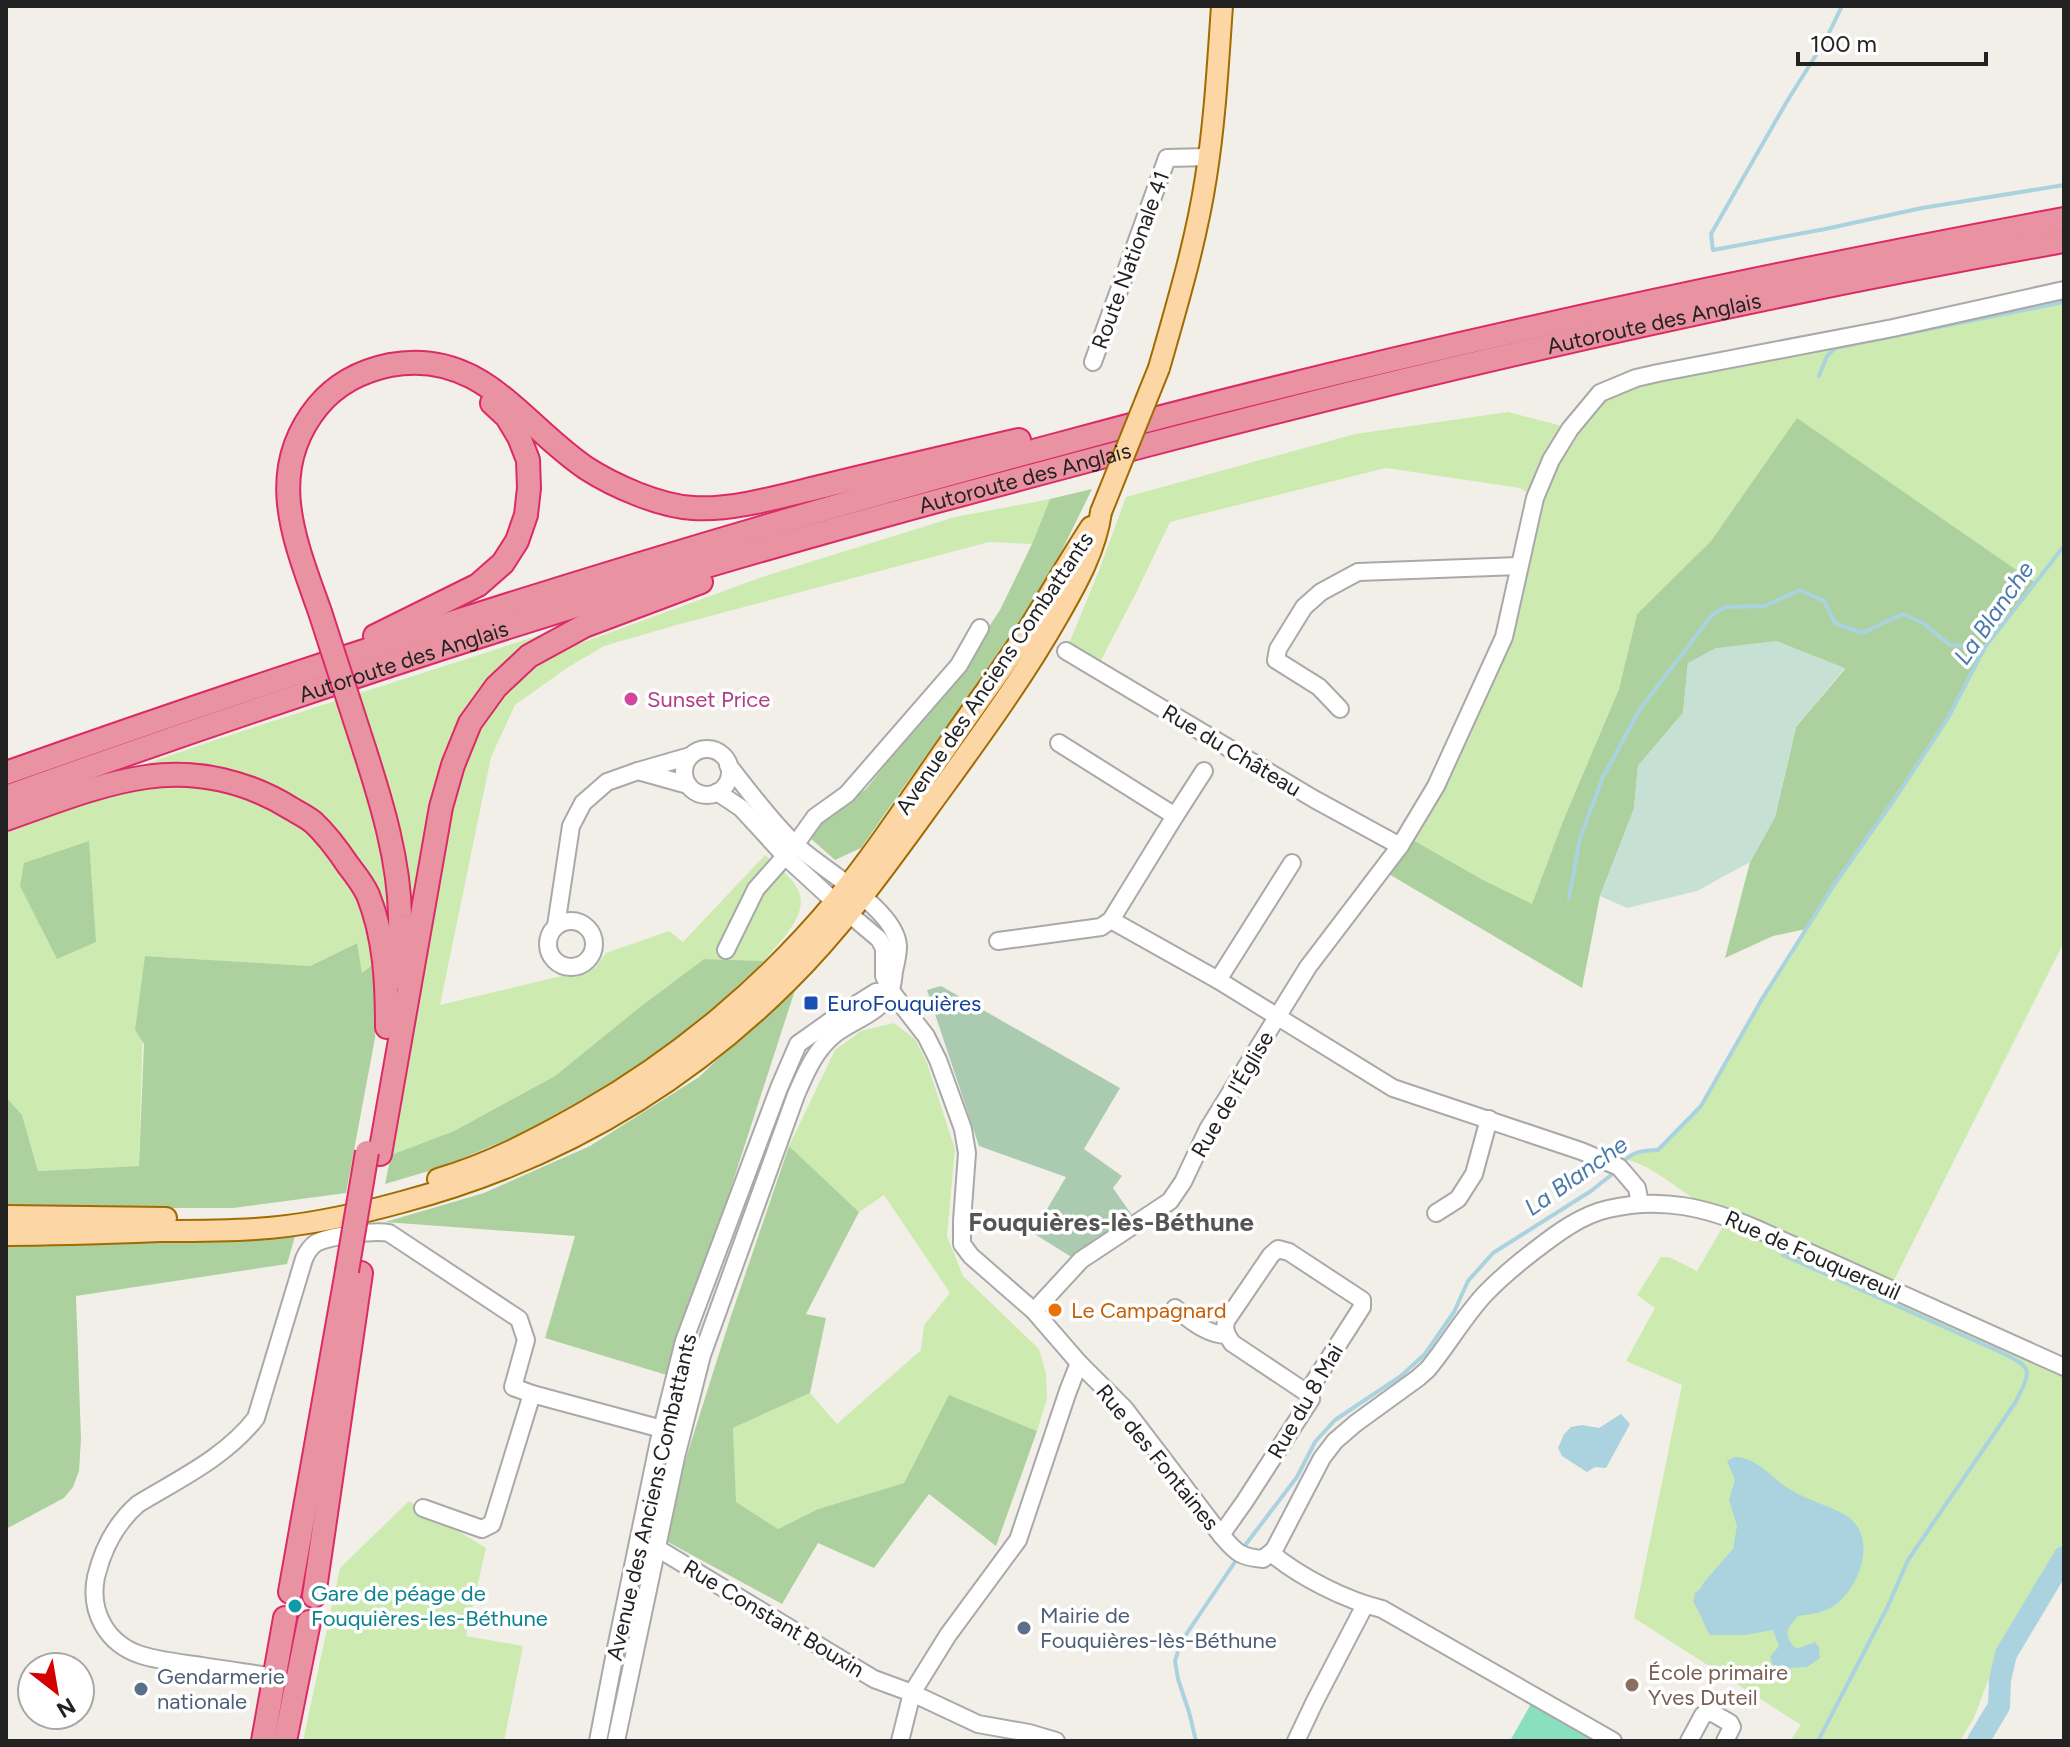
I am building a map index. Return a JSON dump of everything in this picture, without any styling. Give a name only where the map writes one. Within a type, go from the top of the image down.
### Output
[{"type":"highway","name":"Autoroute des Anglais","points":[[6,773],[321,664],[655,560],[942,476],[1178,413],[1609,310],[1771,275],[2064,219]]},
{"type":"highway","name":"Autoroute des Anglais","points":[[6,797],[392,665],[658,581],[861,522],[1194,433],[1494,358],[1802,291],[2064,241]]},
{"type":"highway","points":[[324,611],[295,540],[289,513],[287,485],[292,457],[296,440],[321,402],[338,385],[369,369],[400,363],[426,363],[458,370],[506,399],[555,444],[587,468],[657,501],[693,508],[731,506],[779,497],[1083,425],[1178,413]]},
{"type":"highway","points":[[290,1592],[354,1272],[395,1025],[408,916],[398,835],[369,750],[324,611],[305,536],[300,470],[315,426],[343,396],[372,381],[403,374],[458,381],[490,401],[507,417],[528,460],[526,515],[517,541],[503,563],[478,585],[321,664]]},
{"type":"highway","points":[[395,1025],[441,807],[453,765],[470,723],[496,687],[529,656],[584,626],[861,522]]},
{"type":"highway","points":[[6,819],[109,785],[148,777],[205,776],[235,782],[278,800],[313,822],[342,856],[366,892],[379,928],[395,1025]]},
{"type":"highway","points":[[314,1596],[354,1272]]},
{"type":"highway","points":[[263,1741],[285,1618]]},
{"type":"highway","points":[[285,1741],[309,1622]]},
{"type":"main road","name":"Avenue des Anciens Combattants","points":[[848,900],[908,804],[1029,628],[1101,512],[1159,368],[1186,275],[1209,157],[1222,6]]},
{"type":"main road","points":[[6,1216],[206,1218],[272,1214],[321,1208],[447,1176],[502,1155],[556,1128],[664,1061],[708,1027],[805,935],[848,900]]},
{"type":"main road","points":[[6,1235],[256,1229],[362,1213],[484,1178],[543,1154],[603,1122],[699,1060],[788,981],[848,900]]},
{"type":"street","name":"Route Nationale 41","points":[[1093,362],[1167,158],[1209,157]]},
{"type":"street","name":"Rue de l'Église","points":[[1034,1311],[1081,1260],[1170,1201],[1183,1182],[1208,1129],[1308,967],[1400,846],[1436,786],[1504,637],[1535,498],[1551,460],[1570,429],[1600,393],[1647,376],[1893,328],[2064,290]]},
{"type":"street","points":[[1340,709],[1319,687],[1276,660],[1278,649],[1304,607],[1321,592],[1358,572],[1519,566]]},
{"type":"street","points":[[726,950],[756,889],[815,817],[847,794],[959,665],[980,628]]},
{"type":"street","name":"Rue du Château","points":[[1066,651],[1314,799],[1400,846]]},
{"type":"street","points":[[1059,743],[1175,816]]},
{"type":"street","points":[[556,926],[571,826],[583,803],[607,782],[696,752],[709,749],[721,755],[790,851]]},
{"type":"street","points":[[690,756],[684,778],[698,793],[711,794],[723,788],[727,781],[728,765]]},
{"type":"street","points":[[638,771],[688,785]]},
{"type":"street","points":[[998,941],[1101,927],[1111,920],[1204,771]]},
{"type":"street","points":[[717,792],[741,808],[848,900],[884,948],[884,976],[891,991]]},
{"type":"street","points":[[1218,980],[1292,863]]},
{"type":"street","points":[[1111,920],[1218,980],[1393,1088],[1581,1151],[1618,1167],[1637,1188],[1640,1204]]},
{"type":"street","name":"Rue des Fontaines","points":[[891,991],[926,1036],[963,1129],[967,1153],[962,1244],[979,1264],[1034,1311],[1079,1363],[1125,1409],[1221,1535],[1240,1554],[1263,1559],[1271,1553]]},
{"type":"street","name":"Avenue des Anciens Combattants","points":[[598,1741],[662,1429],[684,1341],[779,1088],[798,1044],[876,992],[891,991]]},
{"type":"street","name":"Avenue des Anciens Combattants","points":[[616,1741],[676,1457],[702,1355],[796,1095],[819,1049],[834,1034],[883,1003],[891,991]]},
{"type":"street","points":[[1436,1213],[1458,1199],[1474,1174],[1489,1119]]},
{"type":"street","name":"Rue de Fouquereuil","points":[[1271,1553],[1284,1534],[1322,1458],[1335,1441],[1428,1369],[1482,1298],[1508,1271],[1583,1218],[1607,1209],[1640,1204],[1674,1204],[1712,1211],[2064,1367]]},
{"type":"street","points":[[275,1677],[157,1659],[125,1647],[102,1625],[96,1609],[96,1580],[105,1549],[116,1527],[138,1504],[223,1452],[256,1418],[304,1259],[313,1245],[329,1239],[380,1231],[389,1233],[519,1319],[526,1340],[513,1387],[662,1429]]},
{"type":"street","name":"Rue du 8 Mai","points":[[1221,1535],[1311,1399],[1307,1393],[1362,1307],[1362,1300],[1289,1252],[1278,1249],[1226,1321],[1227,1335]]},
{"type":"street","points":[[1175,1308],[1213,1334],[1227,1335],[1232,1343],[1307,1393]]},
{"type":"street","points":[[900,1741],[912,1693],[948,1635],[1018,1540],[1079,1363]]},
{"type":"street","points":[[423,1508],[482,1529],[492,1524],[532,1394]]},
{"type":"street","name":"Rue Constant Bouxin","points":[[638,1543],[657,1548],[874,1679],[978,1724],[1056,1741]]},
{"type":"street","points":[[1271,1553],[1286,1565],[1342,1595],[1382,1609],[1613,1741]]},
{"type":"street","points":[[1296,1741],[1365,1605]]},
{"type":"street","points":[[1689,1741],[1703,1715],[1711,1712],[1732,1727],[1725,1741]]},
{"type":"green space","points":[[2064,290],[2064,942],[1890,1288],[2064,1367],[2064,1542],[2045,1567],[1998,1654],[1974,1718],[1960,1741],[1790,1741],[1801,1725],[1634,1618],[1682,1385],[1626,1361],[1655,1308],[1637,1295],[1661,1257],[1669,1257],[1697,1271],[1728,1218],[1653,1171],[1626,1159],[1639,1151],[1658,1150],[1701,1106],[1758,1004],[1834,885],[1948,718],[1985,647],[2016,609],[1797,419],[1711,541],[1637,614],[1619,689],[1563,821],[1532,905],[1406,836],[1504,637],[1535,498],[1520,488],[1386,468],[1170,522],[1097,668],[1066,651],[1126,497],[1355,434],[1508,412],[1570,428],[1600,393]]},
{"type":"green space","points":[[1797,418],[2035,583],[1985,647],[1948,718],[1806,929],[1773,936],[1725,958],[1750,862],[1775,817],[1796,727],[1845,669],[1776,641],[1688,663],[1683,713],[1638,766],[1634,809],[1600,896],[1582,988],[1382,870],[1406,836],[1532,904],[1619,689],[1637,614],[1711,541]]},
{"type":"green space","points":[[1092,489],[1044,587],[861,848],[835,860],[809,837],[820,821],[866,789],[959,672],[1000,610],[1050,499]]},
{"type":"green space","points":[[1050,499],[1032,544],[989,542],[604,646],[515,705],[491,757],[440,1005],[595,968],[606,953],[669,931],[683,942],[765,855],[791,879],[801,898],[792,927],[764,961],[704,959],[555,1076],[454,1131],[391,1155],[416,1011],[391,950],[362,974],[356,943],[310,966],[145,956],[139,1166],[38,1171],[22,1115],[6,1097],[6,827],[130,789],[142,765],[567,626],[581,643],[762,577],[955,517]]},
{"type":"green space","points":[[1776,641],[1845,668],[1796,727],[1775,817],[1750,862],[1697,891],[1627,908],[1600,896],[1634,809],[1638,766],[1683,713],[1688,663],[1716,648]]},
{"type":"green space","points":[[89,841],[96,942],[57,959],[20,886],[24,863]]},
{"type":"green space","points":[[357,943],[362,973],[375,963],[378,984],[375,1038],[346,1193],[233,1208],[6,1208],[6,1097],[22,1115],[38,1171],[139,1166],[144,1044],[135,1030],[145,956],[310,966]]},
{"type":"green space","points":[[704,959],[764,961],[709,1013],[639,1065],[584,1098],[518,1135],[439,1168],[385,1184],[391,1155],[454,1131],[555,1076]]},
{"type":"green space","points":[[797,984],[670,1376],[545,1338],[575,1236],[385,1222],[484,1193],[590,1146],[699,1077]]},
{"type":"green space","points":[[941,986],[1120,1088],[1084,1149],[1122,1176],[1113,1188],[1134,1218],[1073,1258],[1033,1233],[1066,1177],[979,1146],[927,990]]},
{"type":"green space","points":[[894,1023],[915,1039],[927,1063],[955,1149],[947,1236],[963,1276],[1039,1349],[1046,1373],[1047,1399],[1037,1431],[949,1396],[904,1483],[818,1509],[778,1529],[735,1502],[733,1428],[810,1393],[837,1424],[921,1350],[924,1325],[950,1293],[884,1195],[859,1212],[789,1146],[835,1050],[861,1031]]},
{"type":"green space","points":[[789,1146],[859,1212],[806,1314],[826,1318],[810,1393],[733,1428],[736,1502],[778,1529],[818,1509],[904,1483],[949,1395],[1037,1431],[996,1546],[929,1494],[874,1568],[818,1543],[782,1604],[668,1542],[680,1477]]},
{"type":"green space","points":[[296,1233],[287,1264],[76,1296],[81,1439],[79,1471],[73,1487],[64,1498],[6,1529],[6,1243],[177,1242]]},
{"type":"green space","points":[[409,1501],[486,1548],[466,1636],[523,1646],[504,1741],[303,1741],[340,1568]]},
{"type":"green space","points":[[1531,1704],[1596,1741],[1510,1741]]},
{"type":"water","points":[[1621,1414],[1630,1424],[1606,1468],[1595,1467],[1587,1472],[1562,1456],[1558,1448],[1571,1427],[1599,1428]]},
{"type":"water","points":[[1734,1457],[1750,1461],[1791,1490],[1847,1516],[1861,1536],[1863,1547],[1859,1572],[1846,1594],[1829,1609],[1798,1616],[1789,1628],[1788,1638],[1794,1647],[1815,1642],[1819,1647],[1820,1658],[1807,1667],[1791,1668],[1784,1672],[1774,1669],[1770,1657],[1779,1646],[1773,1630],[1746,1635],[1710,1635],[1693,1602],[1695,1593],[1733,1549],[1737,1526],[1729,1500],[1735,1480],[1727,1461]]},
{"type":"waterway","points":[[1842,6],[1826,39],[1711,234],[1713,250],[1922,208],[2064,185]]},
{"type":"waterway","points":[[1819,376],[1827,356],[1835,348],[2064,302]]},
{"type":"waterway","name":"La Blanche","points":[[1620,1165],[1637,1153],[1658,1150],[1701,1106],[1762,999],[1834,885],[1948,718],[1985,647],[2064,546]]},
{"type":"waterway","points":[[1569,898],[1580,838],[1603,777],[1640,709],[1712,615],[1725,607],[1765,606],[1800,590],[1824,601],[1835,623],[1862,633],[1903,614],[1923,623],[1950,645],[1985,647]]},
{"type":"waterway","name":"La Blanche","points":[[1243,1548],[1297,1477],[1315,1442],[1335,1420],[1401,1376],[1425,1354],[1454,1312],[1468,1281],[1493,1253],[1591,1191],[1615,1172]]},
{"type":"waterway","points":[[1783,1255],[1996,1350],[2023,1365],[2027,1375],[2015,1403],[1908,1560],[1888,1606],[1818,1741]]},
{"type":"waterway","name":"La Blanche","points":[[1196,1741],[1175,1661],[1181,1642],[1239,1556]]},
{"type":"waterway","points":[[1978,1741],[1999,1706],[2000,1680],[2006,1654],[2064,1557]]},
{"type":"place","name":"Sunset Price","points":[[631,699]]},
{"type":"place","name":"EuroFouquières","points":[[811,1003]]},
{"type":"place","name":"Le Campagnard","points":[[1055,1310]]},
{"type":"place","name":"Gare de péage de Fouquières-les-Béthune","points":[[295,1606]]},
{"type":"place","name":"Mairie de Fouquières-lès-Béthune","points":[[1024,1628]]},
{"type":"place","name":"École primaire Yves Duteil","points":[[1632,1685]]},
{"type":"place","name":"Gendarmerie nationale","points":[[141,1689]]},
{"type":"district","name":"Fouquières-lès-Béthune","points":[[1111,1222]]}]
